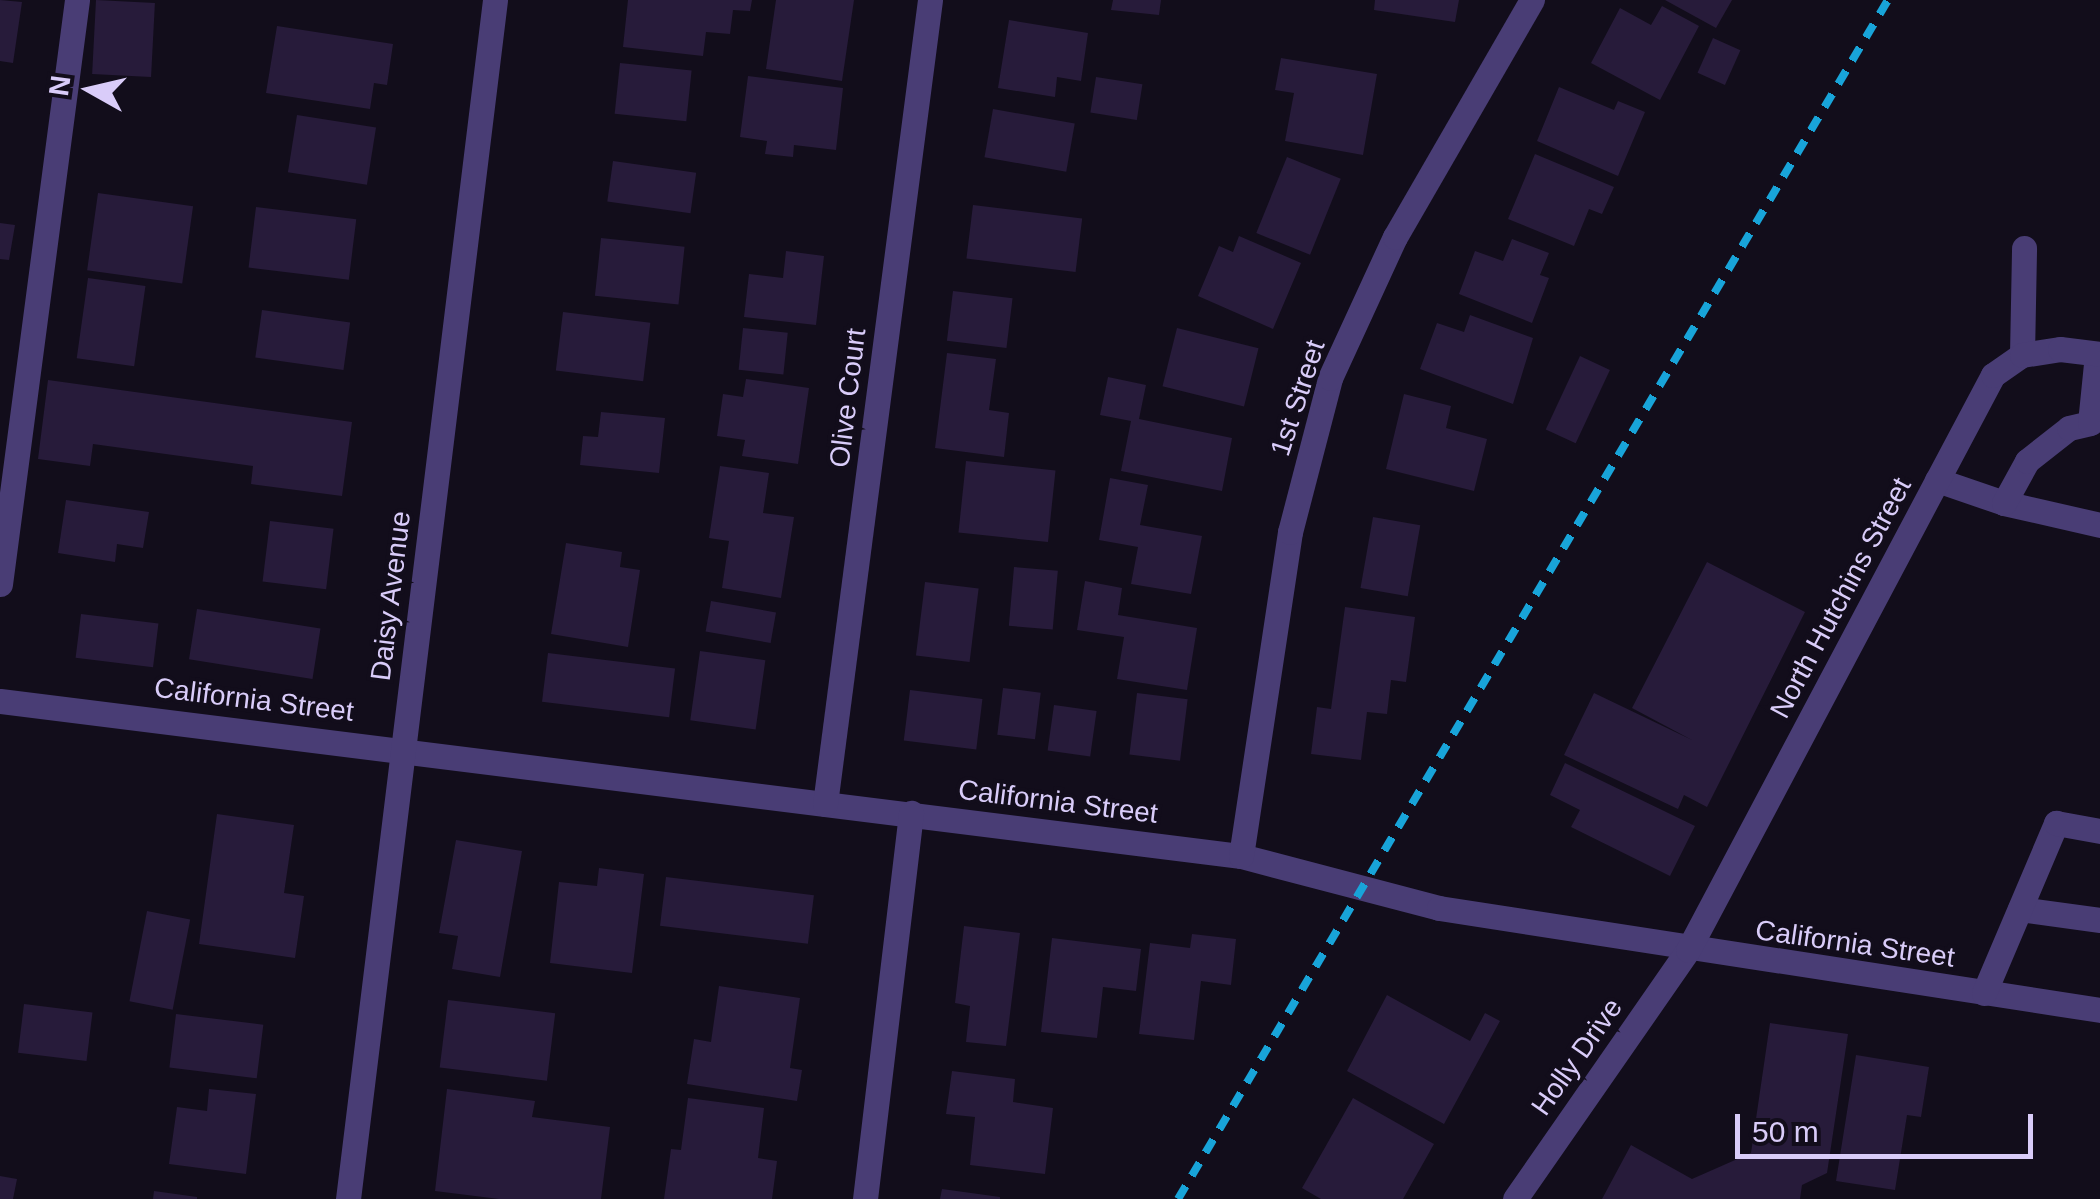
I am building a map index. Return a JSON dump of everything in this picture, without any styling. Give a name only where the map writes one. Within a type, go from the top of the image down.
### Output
[{"type":"street","points":[[0,584],[77,0]]},
{"type":"street","name":"Daisy Avenue","points":[[348,1199],[495,0]]},
{"type":"street","name":"Olive Court","points":[[825,804],[930,0]]},
{"type":"street","name":"1st Street","points":[[1241,856],[1290,532],[1330,378],[1395,237],[1532,0]]},
{"type":"street","points":[[2004,503],[2027,461],[2069,428],[2095,424],[2098,354],[2060,348],[2022,355],[2024,248]]},
{"type":"street","name":"North Hutchins Street","points":[[1688,950],[1994,374],[2022,355]]},
{"type":"street","points":[[1937,480],[2004,503],[2100,526]]},
{"type":"street","name":"California Street","points":[[0,700],[1241,856],[1439,908],[1688,950],[2100,1010]]},
{"type":"street","points":[[865,1199],[911,813]]},
{"type":"street","points":[[1984,994],[2056,823],[2100,831]]},
{"type":"street","points":[[2020,908],[2100,920]]},
{"type":"street","name":"Holly Drive","points":[[1515,1199],[1688,950]]},
{"type":"building","points":[[0,0],[22,2],[13,63],[0,61]]},
{"type":"building","points":[[96,0],[155,3],[151,77],[92,74]]},
{"type":"building","points":[[628,0],[752,0],[750,11],[733,10],[730,34],[706,32],[703,56],[623,47]]},
{"type":"building","points":[[776,0],[854,0],[842,81],[766,69]]},
{"type":"building","points":[[1113,0],[1161,0],[1159,15],[1111,10]]},
{"type":"building","points":[[1375,0],[1459,0],[1455,22],[1374,10]]},
{"type":"building","points":[[1665,0],[1732,0],[1716,28]]},
{"type":"building","points":[[1662,6],[1699,26],[1660,100],[1591,63],[1620,8],[1651,25]]},
{"type":"building","points":[[1009,20],[1088,33],[1081,81],[1057,77],[1055,97],[998,88]]},
{"type":"building","points":[[277,26],[393,44],[387,85],[374,83],[370,109],[266,93]]},
{"type":"building","points":[[1713,38],[1740,50],[1725,85],[1698,73]]},
{"type":"building","points":[[1281,58],[1377,74],[1363,155],[1285,141],[1294,93],[1275,90]]},
{"type":"building","points":[[620,63],[692,71],[686,121],[615,114]]},
{"type":"building","points":[[748,76],[843,88],[836,150],[794,145],[793,157],[765,154],[767,141],[740,137]]},
{"type":"building","points":[[1096,77],[1142,84],[1137,120],[1090,113]]},
{"type":"building","points":[[1559,87],[1614,110],[1618,101],[1645,112],[1618,176],[1537,141]]},
{"type":"building","points":[[993,109],[1075,123],[1066,172],[984,157]]},
{"type":"building","points":[[297,115],[376,128],[367,185],[288,172]]},
{"type":"building","points":[[1535,154],[1614,187],[1602,214],[1589,209],[1574,246],[1508,219]]},
{"type":"building","points":[[1287,157],[1341,179],[1310,255],[1256,233]]},
{"type":"building","points":[[613,161],[696,173],[690,213],[607,202]]},
{"type":"building","points":[[98,193],[193,206],[182,284],[87,270]]},
{"type":"building","points":[[973,205],[1082,218],[1076,272],[966,259]]},
{"type":"building","points":[[256,207],[356,219],[349,280],[249,268]]},
{"type":"building","points":[[0,223],[15,225],[9,260],[0,259]]},
{"type":"building","points":[[1239,236],[1301,263],[1273,329],[1198,296],[1219,246],[1233,252]]},
{"type":"building","points":[[601,238],[685,247],[678,304],[595,296]]},
{"type":"building","points":[[1512,239],[1549,253],[1540,275],[1549,278],[1532,323],[1459,294],[1475,251],[1503,261]]},
{"type":"building","points":[[786,251],[824,256],[816,325],[744,317],[749,274],[783,278]]},
{"type":"building","points":[[88,278],[145,286],[134,366],[77,358]]},
{"type":"building","points":[[953,291],[1013,298],[1006,348],[947,341]]},
{"type":"building","points":[[262,310],[350,322],[343,370],[255,358]]},
{"type":"building","points":[[563,312],[650,323],[643,381],[556,371]]},
{"type":"building","points":[[1470,315],[1533,338],[1513,404],[1420,369],[1437,323],[1464,332]]},
{"type":"building","points":[[743,328],[788,333],[783,374],[739,370]]},
{"type":"building","points":[[1177,328],[1259,348],[1244,407],[1162,386]]},
{"type":"building","points":[[947,353],[996,359],[989,410],[1009,413],[1004,457],[935,448]]},
{"type":"building","points":[[1580,356],[1610,370],[1576,443],[1546,429]]},
{"type":"building","points":[[1108,377],[1146,385],[1139,419],[1232,438],[1222,491],[1121,471],[1131,421],[1100,415]]},
{"type":"building","points":[[746,379],[809,388],[798,464],[742,456],[745,440],[717,436],[723,394],[743,397]]},
{"type":"building","points":[[48,380],[352,422],[342,496],[251,484],[253,466],[93,444],[90,466],[38,459]]},
{"type":"building","points":[[1404,394],[1451,406],[1446,428],[1487,439],[1474,491],[1386,469]]},
{"type":"building","points":[[601,412],[665,418],[659,473],[580,465],[583,436],[598,437]]},
{"type":"building","points":[[966,461],[1056,470],[1048,542],[958,533]]},
{"type":"building","points":[[720,466],[769,473],[763,513],[794,517],[781,598],[722,588],[729,541],[709,538]]},
{"type":"building","points":[[1110,478],[1148,485],[1140,525],[1202,536],[1191,594],[1131,584],[1138,547],[1099,540]]},
{"type":"building","points":[[66,500],[149,512],[143,548],[117,544],[115,562],[58,553]]},
{"type":"building","points":[[1373,517],[1420,525],[1408,596],[1360,588]]},
{"type":"building","points":[[270,521],[334,529],[326,589],[263,582]]},
{"type":"building","points":[[566,543],[622,552],[620,567],[640,570],[628,647],[551,634]]},
{"type":"building","points":[[1707,562],[1805,612],[1707,807],[1684,795],[1678,809],[1564,755],[1594,693],[1692,740],[1632,708]]},
{"type":"building","points":[[1014,567],[1058,571],[1053,630],[1009,626]]},
{"type":"building","points":[[1085,581],[1122,588],[1118,615],[1197,628],[1187,690],[1117,679],[1124,637],[1077,630]]},
{"type":"building","points":[[925,582],[979,589],[970,662],[916,655]]},
{"type":"building","points":[[711,601],[776,612],[771,643],[706,632]]},
{"type":"building","points":[[1345,607],[1415,617],[1406,682],[1391,680],[1387,714],[1367,712],[1361,760],[1311,754],[1317,707],[1331,709]]},
{"type":"building","points":[[197,609],[320,629],[312,679],[189,659]]},
{"type":"building","points":[[81,614],[158,624],[153,667],[76,658]]},
{"type":"building","points":[[700,651],[765,660],[756,730],[690,720]]},
{"type":"building","points":[[548,653],[675,669],[669,717],[542,702]]},
{"type":"building","points":[[1003,688],[1041,693],[1035,739],[997,735]]},
{"type":"building","points":[[910,690],[982,699],[976,750],[904,741]]},
{"type":"building","points":[[1137,693],[1188,699],[1180,761],[1129,755]]},
{"type":"building","points":[[1054,705],[1097,711],[1090,757],[1048,751]]},
{"type":"building","points":[[1565,763],[1695,826],[1670,876],[1571,827],[1580,810],[1550,795]]},
{"type":"building","points":[[217,814],[294,825],[284,893],[304,896],[295,958],[199,944]]},
{"type":"building","points":[[456,840],[522,851],[500,977],[452,969],[458,936],[439,933]]},
{"type":"building","points":[[599,868],[644,874],[632,973],[550,963],[559,882],[597,886]]},
{"type":"building","points":[[666,877],[814,895],[808,944],[660,926]]},
{"type":"building","points":[[147,911],[190,919],[173,1010],[129,1001]]},
{"type":"building","points":[[964,926],[1020,933],[1006,1046],[966,1042],[970,1006],[955,1003]]},
{"type":"building","points":[[1192,934],[1236,939],[1231,985],[1201,981],[1194,1040],[1139,1034],[1150,943],[1190,948]]},
{"type":"building","points":[[1052,938],[1141,949],[1136,991],[1103,987],[1097,1038],[1041,1032]]},
{"type":"building","points":[[719,986],[800,998],[790,1068],[802,1070],[797,1101],[687,1084],[694,1039],[711,1042]]},
{"type":"building","points":[[1387,995],[1470,1041],[1485,1013],[1500,1021],[1444,1124],[1347,1071]]},
{"type":"building","points":[[448,1000],[555,1013],[547,1081],[440,1067]]},
{"type":"building","points":[[24,1004],[92,1012],[87,1061],[18,1053]]},
{"type":"building","points":[[176,1014],[263,1025],[257,1078],[169,1068]]},
{"type":"building","points":[[1770,1023],[1848,1034],[1827,1173],[1802,1185],[1800,1199],[1602,1199],[1631,1145],[1692,1179],[1751,1153]]},
{"type":"building","points":[[1856,1055],[1929,1067],[1921,1117],[1907,1115],[1895,1190],[1836,1181]]},
{"type":"building","points":[[952,1071],[1015,1079],[1013,1102],[1053,1108],[1045,1174],[970,1165],[975,1117],[946,1114]]},
{"type":"building","points":[[209,1089],[256,1094],[246,1174],[169,1164],[177,1107],[207,1111]]},
{"type":"building","points":[[447,1089],[535,1101],[532,1117],[610,1127],[601,1199],[499,1199],[435,1191]]},
{"type":"building","points":[[688,1098],[764,1108],[758,1158],[777,1161],[772,1199],[664,1199],[671,1149],[681,1150]]},
{"type":"building","points":[[1353,1098],[1434,1144],[1403,1199],[1321,1199],[1302,1188]]},
{"type":"building","points":[[0,1176],[17,1179],[13,1199],[0,1199]]},
{"type":"building","points":[[942,1189],[1000,1197],[1000,1199],[940,1199]]},
{"type":"building","points":[[154,1191],[197,1197],[197,1199],[153,1199]]},
{"type":"railway","points":[[1178,1199],[1888,0]]}]
